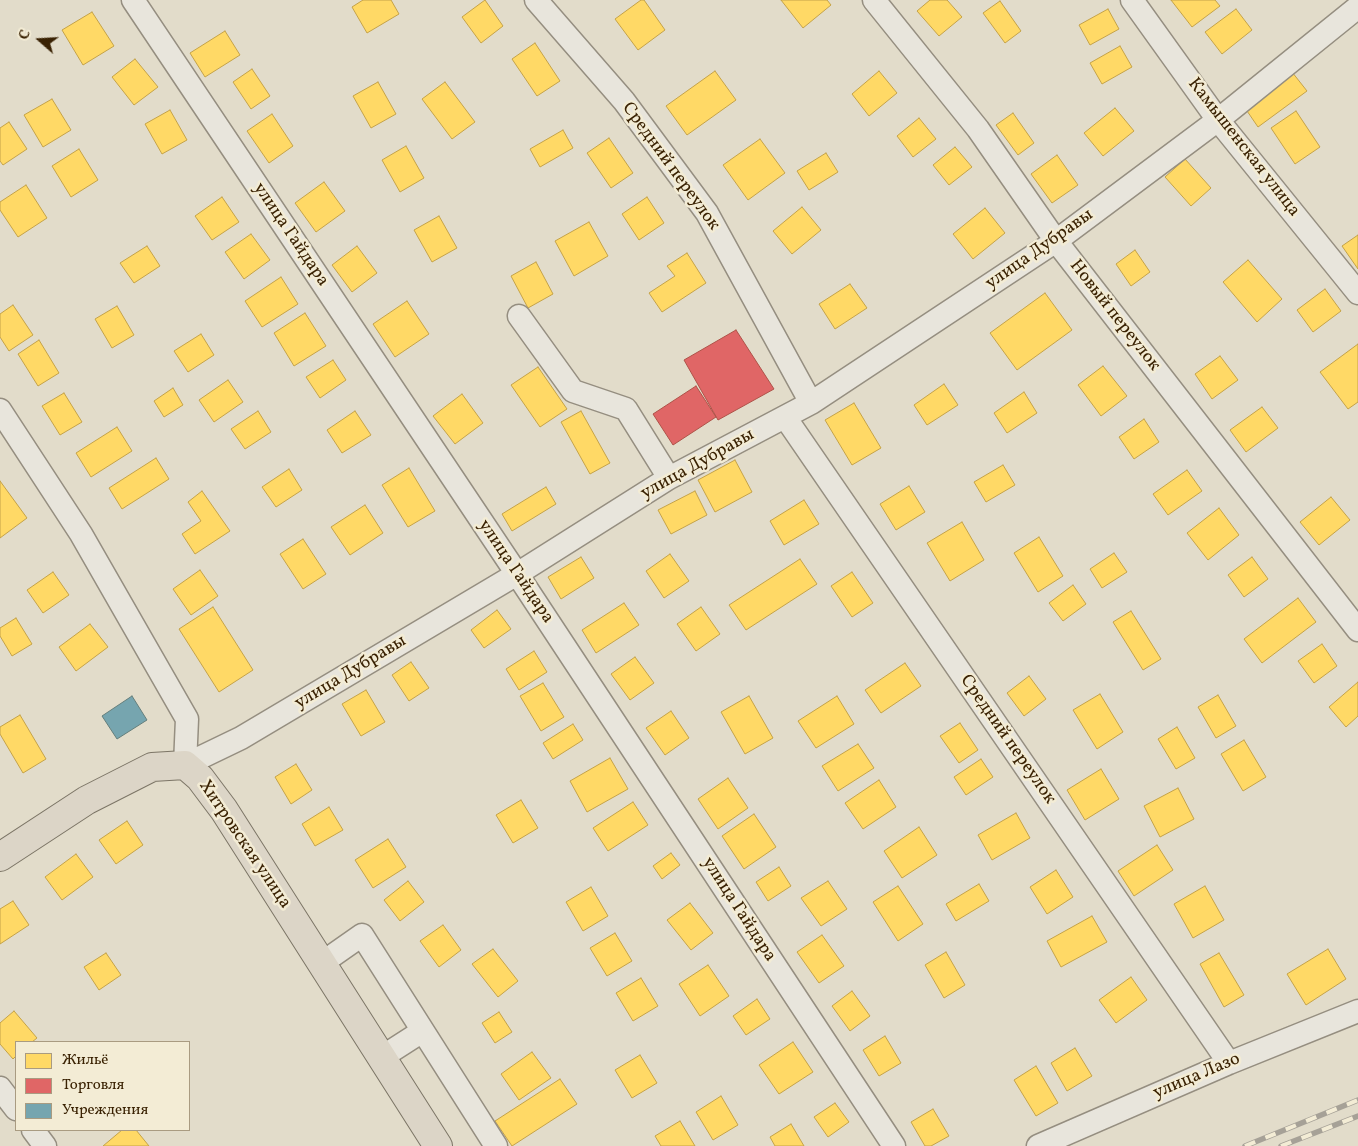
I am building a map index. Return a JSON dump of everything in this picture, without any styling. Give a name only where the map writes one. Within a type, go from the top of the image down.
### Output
[{"type":"main road","name":"улица Дубравы","points":[[0,857],[87,800],[152,767],[185,765]]},
{"type":"main road","name":"Хитровская улица","points":[[185,765],[200,778],[224,810],[438,1146]]},
{"type":"street","name":"улица Гайдара","points":[[133,0],[517,574],[894,1146]]},
{"type":"street","name":"Средний переулок","points":[[536,0],[624,101],[707,213],[811,403]]},
{"type":"street","name":"Новый переулок","points":[[874,0],[978,129],[1056,241],[1358,630]]},
{"type":"street","name":"Камышенская улица","points":[[1132,0],[1218,120],[1358,293]]},
{"type":"street","name":"улица Дубравы","points":[[185,765],[241,738],[517,574],[669,478],[811,403],[1056,241],[1218,120],[1358,7]]},
{"type":"street","points":[[519,316],[574,391],[626,409],[669,478]]},
{"type":"street","name":"Хитровская улица","points":[[0,410],[81,534],[187,719],[185,765]]},
{"type":"street","name":"Средний переулок","points":[[784,417],[1229,1063]]},
{"type":"street","points":[[322,963],[362,935],[421,1032],[496,1146]]},
{"type":"street","name":"улица Лазо","points":[[1038,1146],[1229,1063],[1358,1011]]},
{"type":"street","points":[[382,1057],[421,1032]]},
{"type":"street","points":[[0,1088],[15,1108]]},
{"type":"street","points":[[34,1131],[45,1146]]},
{"type":"building: Жильё","points":[[363,0],[391,0],[399,14],[367,33],[352,7]]},
{"type":"building: Жильё","points":[[485,0],[503,26],[481,43],[462,17]]},
{"type":"building: Жильё","points":[[641,0],[644,0],[665,30],[638,50],[615,19]]},
{"type":"building: Жильё","points":[[781,0],[827,0],[831,5],[803,28]]},
{"type":"building: Жильё","points":[[930,0],[947,0],[962,17],[939,36],[917,11]]},
{"type":"building: Жильё","points":[[1171,0],[1215,0],[1220,6],[1192,27]]},
{"type":"building: Жильё","points":[[1000,1],[1021,31],[1005,43],[983,13]]},
{"type":"building: Жильё","points":[[1108,9],[1119,29],[1090,45],[1079,25]]},
{"type":"building: Жильё","points":[[1236,9],[1252,30],[1222,54],[1205,32]]},
{"type":"building: Жильё","points":[[92,12],[114,46],[83,65],[62,30]]},
{"type":"building: Жильё","points":[[225,31],[240,55],[205,77],[190,53]]},
{"type":"building: Жильё","points":[[535,43],[560,81],[537,96],[512,59]]},
{"type":"building: Жильё","points":[[1120,46],[1132,67],[1102,84],[1090,63]]},
{"type":"building: Жильё","points":[[135,59],[158,87],[134,105],[112,77]]},
{"type":"building: Жильё","points":[[252,69],[270,96],[251,109],[233,82]]},
{"type":"building: Жильё","points":[[715,71],[736,100],[687,135],[666,106]]},
{"type":"building: Жильё","points":[[879,71],[897,93],[869,116],[852,94]]},
{"type":"building: Жильё","points":[[1292,72],[1307,91],[1258,127],[1245,108]]},
{"type":"building: Жильё","points":[[378,82],[396,114],[371,128],[353,96]]},
{"type":"building: Жильё","points":[[445,82],[475,122],[452,139],[422,99]]},
{"type":"building: Жильё","points":[[52,99],[71,130],[43,147],[24,115]]},
{"type":"building: Жильё","points":[[1115,108],[1134,131],[1103,156],[1084,133]]},
{"type":"building: Жильё","points":[[170,110],[187,140],[162,154],[145,124]]},
{"type":"building: Жильё","points":[[1296,111],[1320,147],[1295,164],[1271,128]]},
{"type":"building: Жильё","points":[[1013,113],[1034,143],[1018,155],[996,125]]},
{"type":"building: Жильё","points":[[272,114],[293,146],[269,163],[247,131]]},
{"type":"building: Жильё","points":[[919,118],[936,139],[913,157],[897,136]]},
{"type":"building: Жильё","points":[[9,122],[27,149],[3,165],[0,161],[0,128]]},
{"type":"building: Жильё","points":[[563,130],[573,148],[540,167],[530,149]]},
{"type":"building: Жильё","points":[[609,138],[633,173],[611,188],[587,153]]},
{"type":"building: Жильё","points":[[760,139],[785,173],[748,200],[723,165]]},
{"type":"building: Жильё","points":[[406,146],[424,178],[400,192],[382,160]]},
{"type":"building: Жильё","points":[[955,147],[972,167],[949,185],[933,165]]},
{"type":"building: Жильё","points":[[79,149],[98,180],[71,197],[52,166]]},
{"type":"building: Жильё","points":[[826,153],[838,172],[809,190],[797,171]]},
{"type":"building: Жильё","points":[[1057,155],[1078,185],[1052,203],[1031,174]]},
{"type":"building: Жильё","points":[[1185,159],[1211,188],[1191,206],[1165,177]]},
{"type":"building: Жильё","points":[[324,182],[345,211],[316,232],[295,203]]},
{"type":"building: Жильё","points":[[26,185],[47,218],[18,237],[0,210],[0,202]]},
{"type":"building: Жильё","points":[[222,197],[239,222],[212,240],[195,216]]},
{"type":"building: Жильё","points":[[647,197],[664,223],[639,240],[622,214]]},
{"type":"building: Жильё","points":[[802,207],[821,230],[792,254],[773,231]]},
{"type":"building: Жильё","points":[[985,208],[1005,233],[973,259],[953,234]]},
{"type":"building: Жильё","points":[[439,216],[457,248],[432,262],[414,230]]},
{"type":"building: Жильё","points":[[589,222],[608,256],[574,276],[555,241]]},
{"type":"building: Жильё","points":[[251,234],[270,260],[244,279],[225,252]]},
{"type":"building: Жильё","points":[[1358,235],[1358,269],[1342,246]]},
{"type":"building: Жильё","points":[[147,246],[160,266],[134,283],[120,263]]},
{"type":"building: Жильё","points":[[357,246],[377,273],[352,292],[332,265]]},
{"type":"building: Жильё","points":[[1135,250],[1150,272],[1131,286],[1116,264]]},
{"type":"building: Жильё","points":[[687,253],[706,283],[662,312],[649,293],[675,276],[667,266]]},
{"type":"building: Жильё","points":[[1248,260],[1282,299],[1257,322],[1223,282]]},
{"type":"building: Жильё","points":[[536,262],[553,294],[528,308],[511,276]]},
{"type":"building: Жильё","points":[[281,277],[298,304],[262,327],[245,301]]},
{"type":"building: Жильё","points":[[850,284],[867,308],[835,329],[819,304]]},
{"type":"building: Жильё","points":[[1325,289],[1341,311],[1313,332],[1297,310]]},
{"type":"building: Жильё","points":[[1045,293],[1072,330],[1017,370],[990,333]]},
{"type":"building: Жильё","points":[[407,301],[429,334],[395,357],[373,324]]},
{"type":"building: Жильё","points":[[13,305],[33,335],[9,351],[0,337],[0,314]]},
{"type":"building: Жильё","points":[[117,306],[134,335],[112,348],[95,319]]},
{"type":"building: Жильё","points":[[305,313],[326,346],[294,366],[274,333]]},
{"type":"building: Жильё","points":[[201,334],[214,355],[188,372],[174,351]]},
{"type":"building: Жильё","points":[[39,340],[59,373],[38,386],[18,354]]},
{"type":"building: Жильё","points":[[1358,344],[1358,402],[1348,409],[1320,372]]},
{"type":"building: Жильё","points":[[1220,356],[1238,380],[1212,399],[1195,374]]},
{"type":"building: Жильё","points":[[333,360],[346,380],[320,398],[306,377]]},
{"type":"building: Жильё","points":[[1103,366],[1127,396],[1101,416],[1078,385]]},
{"type":"building: Жильё","points":[[538,367],[567,409],[540,427],[511,385]]},
{"type":"building: Жильё","points":[[228,380],[243,402],[214,422],[199,400]]},
{"type":"building: Жильё","points":[[944,384],[958,405],[927,425],[914,405]]},
{"type":"building: Жильё","points":[[173,388],[183,405],[164,417],[154,401]]},
{"type":"building: Жильё","points":[[1024,392],[1037,413],[1007,433],[994,413]]},
{"type":"building: Жильё","points":[[64,393],[82,422],[60,435],[42,406]]},
{"type":"building: Жильё","points":[[462,394],[483,423],[455,444],[433,416]]},
{"type":"building: Жильё","points":[[854,403],[881,448],[852,465],[825,420]]},
{"type":"building: Жильё","points":[[1262,407],[1278,428],[1246,452],[1230,430]]},
{"type":"building: Жильё","points":[[258,411],[271,432],[245,449],[231,429]]},
{"type":"building: Жильё","points":[[355,411],[371,435],[342,453],[327,430]]},
{"type":"building: Жильё","points":[[581,411],[610,463],[590,474],[561,422]]},
{"type":"building: Жильё","points":[[1144,419],[1159,442],[1134,459],[1119,437]]},
{"type":"building: Жильё","points":[[117,427],[132,451],[91,477],[76,453]]},
{"type":"building: Жильё","points":[[156,458],[169,479],[122,509],[109,488]]},
{"type":"building: Жильё","points":[[735,460],[752,492],[715,512],[698,480]]},
{"type":"building: Жильё","points":[[1003,465],[1015,485],[986,502],[974,482]]},
{"type":"building: Жильё","points":[[409,468],[435,511],[408,527],[382,485]]},
{"type":"building: Жильё","points":[[289,469],[302,490],[276,507],[262,487]]},
{"type":"building: Жильё","points":[[1187,470],[1202,491],[1168,515],[1153,494]]},
{"type":"building: Жильё","points":[[0,481],[27,518],[0,538]]},
{"type":"building: Жильё","points":[[909,486],[925,512],[896,530],[880,504]]},
{"type":"building: Жильё","points":[[546,487],[556,504],[512,531],[502,514]]},
{"type":"building: Жильё","points":[[202,491],[230,531],[195,554],[182,534],[201,521],[188,502]]},
{"type":"building: Жильё","points":[[695,491],[707,515],[671,534],[658,510]]},
{"type":"building: Жильё","points":[[1331,497],[1350,520],[1319,545],[1300,522]]},
{"type":"building: Жильё","points":[[804,500],[819,524],[784,545],[770,521]]},
{"type":"building: Жильё","points":[[365,505],[383,533],[350,555],[331,527]]},
{"type":"building: Жильё","points":[[1219,508],[1239,535],[1208,560],[1187,533]]},
{"type":"building: Жильё","points":[[962,522],[984,560],[950,581],[927,543]]},
{"type":"building: Жильё","points":[[1039,537],[1063,576],[1038,592],[1014,553]]},
{"type":"building: Жильё","points":[[303,539],[326,574],[303,589],[280,554]]},
{"type":"building: Жильё","points":[[1114,553],[1127,572],[1102,588],[1090,569]]},
{"type":"building: Жильё","points":[[670,554],[689,581],[664,598],[646,571]]},
{"type":"building: Жильё","points":[[581,557],[594,578],[561,599],[548,577]]},
{"type":"building: Жильё","points":[[1252,557],[1268,579],[1244,597],[1228,575]]},
{"type":"building: Жильё","points":[[800,559],[817,584],[746,630],[729,605]]},
{"type":"building: Жильё","points":[[200,570],[218,596],[191,615],[173,589]]},
{"type":"building: Жильё","points":[[53,572],[69,595],[43,613],[27,590]]},
{"type":"building: Жильё","points":[[852,572],[873,603],[852,617],[831,586]]},
{"type":"building: Жильё","points":[[1073,585],[1086,604],[1063,621],[1049,603]]},
{"type":"building: Жильё","points":[[1298,598],[1316,622],[1262,663],[1244,639]]},
{"type":"building: Жильё","points":[[624,603],[639,625],[596,653],[582,630]]},
{"type":"building: Жильё","points":[[213,607],[253,670],[219,692],[179,629]]},
{"type":"building: Жильё","points":[[701,607],[720,634],[696,651],[677,624]]},
{"type":"building: Жильё","points":[[497,610],[511,629],[484,648],[471,630]]},
{"type":"building: Жильё","points":[[1131,611],[1161,659],[1143,670],[1113,622]]},
{"type":"building: Жильё","points":[[16,618],[32,644],[12,656],[0,636],[0,628]]},
{"type":"building: Жильё","points":[[90,624],[108,647],[76,671],[59,647]]},
{"type":"building: Жильё","points":[[1322,644],[1337,666],[1314,683],[1298,661]]},
{"type":"building: Жильё","points":[[534,651],[547,672],[519,690],[506,669]]},
{"type":"building: Жильё","points":[[635,657],[654,683],[630,700],[611,674]]},
{"type":"building: Жильё","points":[[411,662],[429,688],[409,701],[392,675]]},
{"type":"building: Жильё","points":[[905,663],[921,686],[881,713],[865,690]]},
{"type":"building: Жильё","points":[[1029,676],[1046,699],[1024,716],[1007,693]]},
{"type":"building: Жильё","points":[[1358,682],[1358,716],[1346,727],[1329,707]]},
{"type":"building: Жильё","points":[[543,683],[564,717],[541,731],[520,696]]},
{"type":"building: Жильё","points":[[366,690],[385,722],[361,736],[342,704]]},
{"type":"building: Жильё","points":[[1100,694],[1123,732],[1097,749],[1073,710]]},
{"type":"building: Жильё","points":[[1218,695],[1236,726],[1216,738],[1198,707]]},
{"type":"building: Жильё","points":[[749,696],[773,738],[745,754],[721,712]]},
{"type":"building: Жильё","points":[[837,696],[854,724],[816,748],[798,721]]},
{"type":"building: Жильё","points":[[671,711],[689,738],[665,755],[646,728]]},
{"type":"building: Жильё","points":[[20,715],[46,759],[23,773],[0,734],[0,727]]},
{"type":"building: Жильё","points":[[960,723],[978,750],[959,763],[940,736]]},
{"type":"building: Жильё","points":[[573,724],[583,740],[553,759],[543,743]]},
{"type":"building: Жильё","points":[[1177,727],[1195,758],[1176,769],[1158,739]]},
{"type":"building: Жильё","points":[[1244,740],[1266,777],[1243,791],[1221,754]]},
{"type":"building: Жильё","points":[[858,744],[874,768],[838,791],[822,766]]},
{"type":"building: Жильё","points":[[610,758],[628,789],[587,812],[570,781]]},
{"type":"building: Жильё","points":[[981,759],[993,777],[966,795],[954,777]]},
{"type":"building: Жильё","points":[[296,764],[312,790],[291,804],[275,777]]},
{"type":"building: Жильё","points":[[1101,769],[1119,799],[1085,820],[1067,790]]},
{"type":"building: Жильё","points":[[728,778],[748,808],[718,829],[698,799]]},
{"type":"building: Жильё","points":[[879,780],[896,807],[863,829],[845,803]]},
{"type":"building: Жильё","points":[[1178,788],[1194,819],[1160,837],[1144,806]]},
{"type":"building: Жильё","points":[[521,800],[538,828],[513,843],[496,815]]},
{"type":"building: Жильё","points":[[633,802],[648,825],[608,851],[593,828]]},
{"type":"building: Жильё","points":[[329,807],[343,830],[315,846],[302,824]]},
{"type":"building: Жильё","points":[[1016,813],[1030,838],[992,860],[978,835]]},
{"type":"building: Жильё","points":[[754,814],[776,847],[744,869],[722,836]]},
{"type":"building: Жильё","points":[[127,821],[143,845],[116,864],[99,840]]},
{"type":"building: Жильё","points":[[919,827],[937,855],[902,878],[884,851]]},
{"type":"building: Жильё","points":[[388,839],[406,867],[373,888],[355,860]]},
{"type":"building: Жильё","points":[[1157,845],[1173,870],[1134,896],[1118,871]]},
{"type":"building: Жильё","points":[[671,853],[680,865],[662,879],[653,866]]},
{"type":"building: Жильё","points":[[76,854],[93,877],[62,900],[45,877]]},
{"type":"building: Жильё","points":[[779,867],[791,886],[768,901],[756,882]]},
{"type":"building: Жильё","points":[[1056,870],[1073,897],[1047,914],[1030,887]]},
{"type":"building: Жильё","points":[[408,881],[424,902],[400,921],[384,900]]},
{"type":"building: Жильё","points":[[828,881],[847,909],[821,926],[801,898]]},
{"type":"building: Жильё","points":[[979,884],[989,901],[956,921],[946,904]]},
{"type":"building: Жильё","points":[[898,886],[923,924],[898,941],[873,902]]},
{"type":"building: Жильё","points":[[1205,886],[1224,920],[1193,938],[1174,904]]},
{"type":"building: Жильё","points":[[591,887],[608,916],[583,931],[566,902]]},
{"type":"building: Жильё","points":[[13,901],[29,925],[0,944],[0,909]]},
{"type":"building: Жильё","points":[[690,903],[713,933],[691,950],[667,920]]},
{"type":"building: Жильё","points":[[1092,916],[1107,942],[1061,967],[1047,941]]},
{"type":"building: Жильё","points":[[443,925],[461,950],[439,967],[420,941]]},
{"type":"building: Жильё","points":[[615,933],[632,961],[607,976],[590,948]]},
{"type":"building: Жильё","points":[[822,935],[844,966],[819,983],[797,952]]},
{"type":"building: Жильё","points":[[493,949],[518,981],[498,997],[472,964]]},
{"type":"building: Жильё","points":[[1328,949],[1346,979],[1306,1005],[1287,974]]},
{"type":"building: Жильё","points":[[946,952],[965,985],[944,998],[925,965]]},
{"type":"building: Жильё","points":[[106,953],[121,975],[99,990],[84,967]]},
{"type":"building: Жильё","points":[[1219,953],[1244,995],[1224,1007],[1200,964]]},
{"type":"building: Жильё","points":[[708,965],[729,996],[700,1016],[679,984]]},
{"type":"building: Жильё","points":[[1131,977],[1147,1000],[1116,1023],[1099,1000]]},
{"type":"building: Жильё","points":[[641,978],[658,1006],[633,1021],[616,993]]},
{"type":"building: Жильё","points":[[852,991],[870,1016],[850,1031],[832,1006]]},
{"type":"building: Жильё","points":[[757,999],[770,1019],[746,1035],[733,1016]]},
{"type":"building: Жильё","points":[[14,1011],[37,1038],[33,1041],[15,1041],[15,1057],[13,1059],[0,1044],[0,1023]]},
{"type":"building: Жильё","points":[[499,1012],[512,1032],[495,1043],[482,1023]]},
{"type":"building: Жильё","points":[[885,1036],[901,1063],[879,1076],[863,1050]]},
{"type":"building: Жильё","points":[[793,1042],[813,1072],[779,1094],[759,1065]]},
{"type":"building: Жильё","points":[[1075,1048],[1092,1076],[1067,1091],[1051,1063]]},
{"type":"building: Жильё","points":[[532,1052],[551,1078],[519,1100],[501,1074]]},
{"type":"building: Жильё","points":[[640,1055],[657,1083],[632,1098],[615,1070]]},
{"type":"building: Жильё","points":[[1036,1066],[1058,1103],[1036,1116],[1014,1080]]},
{"type":"building: Жильё","points":[[560,1079],[577,1104],[512,1146],[495,1121]]},
{"type":"building: Жильё","points":[[721,1096],[738,1125],[713,1140],[696,1112]]},
{"type":"building: Жильё","points":[[835,1103],[849,1122],[828,1137],[814,1117]]},
{"type":"building: Жильё","points":[[933,1109],[949,1136],[931,1146],[925,1146],[911,1122]]},
{"type":"building: Жильё","points":[[680,1121],[695,1146],[661,1146],[655,1136]]},
{"type":"building: Жильё","points":[[791,1124],[804,1146],[775,1146],[770,1137]]},
{"type":"building: Жильё","points":[[121,1131],[137,1131],[149,1146],[103,1146]]},
{"type":"building: Торговля","points":[[736,330],[774,389],[718,420],[684,360]]},
{"type":"building: Торговля","points":[[696,386],[716,417],[673,445],[653,414]]},
{"type":"building: Учреждения","points":[[132,696],[147,720],[117,739],[102,716]]},
{"type":"railway","points":[[1245,1146],[1358,1100]]},
{"type":"railway","points":[[1281,1146],[1358,1116]]}]
